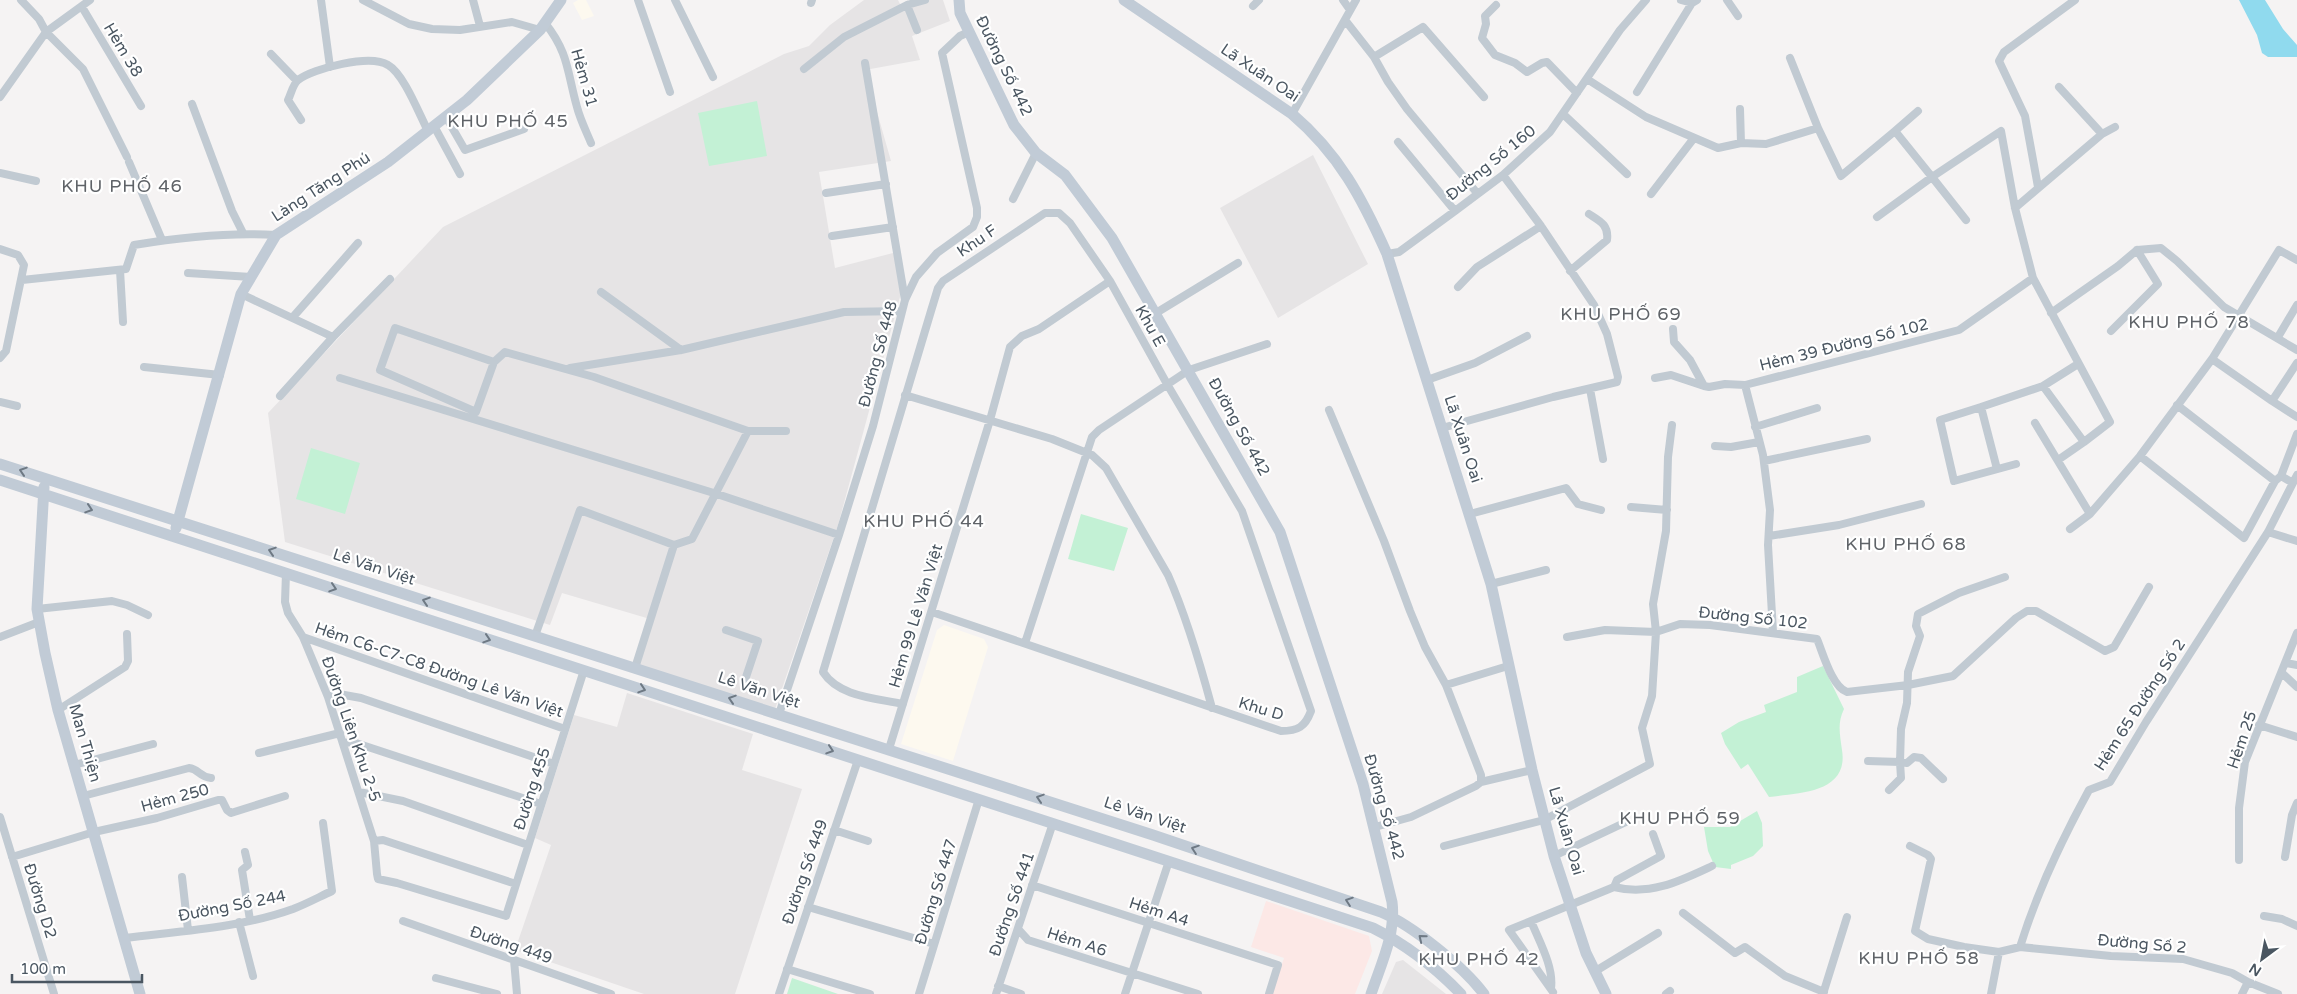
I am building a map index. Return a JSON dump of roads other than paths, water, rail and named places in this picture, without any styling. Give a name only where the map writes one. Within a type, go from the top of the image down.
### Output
[{"type":"main road","name":"Làng Tăng Phú","points":[[173,537],[242,294],[276,235],[388,162],[446,116],[504,66],[543,26],[561,0]]},
{"type":"main road","name":"Đường Số 442","points":[[959,0],[960,13],[1014,125],[1036,153],[1065,176],[1112,238],[1280,532],[1363,784],[1375,827],[1394,918]]},
{"type":"main road","name":"Lã Xuân Oai","points":[[1124,0],[1135,4],[1292,114],[1321,140],[1357,191],[1387,254],[1470,514],[1491,584],[1532,770],[1554,856],[1594,972],[1606,994]]},
{"type":"main road","name":"Lê Văn Việt","points":[[0,464],[1175,842],[1394,918],[1456,965],[1484,994]]},
{"type":"main road","name":"Man Thiện","points":[[45,479],[37,609],[39,622],[58,710],[140,994]]},
{"type":"main road","name":"Lê Văn Việt","points":[[0,480],[1372,928],[1390,937],[1443,976],[1461,994]]},
{"type":"main road","points":[[584,670],[590,653]]},
{"type":"main road","points":[[773,732],[779,714]]},
{"type":"main road","points":[[800,741],[806,722]]},
{"type":"main road","points":[[858,760],[864,742]]},
{"type":"main road","points":[[1169,861],[1175,842]]},
{"type":"main road","points":[[1371,994],[1390,937],[1394,918]]},
{"type":"street","points":[[21,0],[39,19],[46,32],[83,69],[128,160],[162,240]]},
{"type":"street","points":[[0,98],[46,32],[90,0]]},
{"type":"street","points":[[321,0],[330,67]]},
{"type":"street","points":[[363,0],[409,24],[432,29],[460,30],[512,22],[543,26]]},
{"type":"street","points":[[474,0],[480,26]]},
{"type":"street","points":[[638,0],[670,92]]},
{"type":"street","points":[[675,0],[713,77]]},
{"type":"street","points":[[804,69],[844,37],[907,5],[925,0]]},
{"type":"street","points":[[1343,0],[1350,10]]},
{"type":"street","points":[[1292,114],[1356,0]]},
{"type":"street","name":"Đường Số 160","points":[[1387,254],[1399,252],[1455,211],[1503,175],[1550,132],[1620,30],[1646,0]]},
{"type":"street","points":[[1636,92],[1694,2],[1681,0]]},
{"type":"street","points":[[1728,0],[1738,16]]},
{"type":"street","points":[[2038,187],[2024,116],[1999,61],[2004,52],[2075,0]]},
{"type":"street","points":[[907,5],[917,30]]},
{"type":"street","points":[[1496,5],[1485,16],[1486,24],[1482,38],[1495,55],[1527,72],[1547,62],[1577,93]]},
{"type":"street","name":"Hẻm 38","points":[[82,7],[141,106]]},
{"type":"street","points":[[1345,20],[1374,57],[1388,82],[1407,109],[1454,163],[1477,193]]},
{"type":"street","name":"Hẻm 31","points":[[543,26],[557,38],[567,58],[577,108],[591,143]]},
{"type":"street","points":[[1374,57],[1423,27],[1484,97]]},
{"type":"street","name":"Đường Số 448","points":[[779,714],[840,535],[873,426],[905,300],[916,277],[937,253],[973,227],[977,218],[977,208],[942,53],[960,36],[970,32]]},
{"type":"street","points":[[270,54],[297,81]]},
{"type":"street","points":[[1790,58],[1818,128],[1841,176],[1918,111]]},
{"type":"street","points":[[301,120],[288,100],[297,81],[320,69],[330,67],[374,61],[388,65],[399,77],[460,174]]},
{"type":"street","points":[[865,63],[905,300]]},
{"type":"street","points":[[1587,79],[1646,118],[1718,148],[1741,143],[1766,144],[1818,128]]},
{"type":"street","points":[[2059,87],[2102,134]]},
{"type":"street","points":[[192,104],[232,212],[243,233]]},
{"type":"street","points":[[1740,109],[1741,143]]},
{"type":"street","points":[[1563,114],[1627,174]]},
{"type":"street","points":[[446,116],[465,150],[524,128]]},
{"type":"street","points":[[2015,208],[2102,134],[2115,127]]},
{"type":"street","points":[[1895,131],[1966,220]]},
{"type":"street","points":[[1877,217],[1932,177],[2001,131],[2015,208],[2033,278],[2110,422],[2058,460]]},
{"type":"street","points":[[1651,194],[1694,138]]},
{"type":"street","points":[[1398,142],[1455,211]]},
{"type":"street","points":[[1013,199],[1036,153]]},
{"type":"street","points":[[0,173],[36,181]]},
{"type":"street","points":[[1442,428],[1553,397],[1617,382],[1618,377],[1607,334],[1594,305],[1541,226],[1503,175]]},
{"type":"street","points":[[826,194],[886,184]]},
{"type":"street","name":"Khu F","points":[[903,704],[844,690],[829,681],[823,672],[938,288],[943,281],[1045,213],[1059,213],[1066,217],[1110,281]]},
{"type":"street","points":[[1570,271],[1607,240],[1608,234],[1605,225],[1589,214]]},
{"type":"street","points":[[1458,287],[1478,267],[1541,226]]},
{"type":"street","points":[[832,236],[894,227]]},
{"type":"street","points":[[22,280],[126,269],[134,245],[162,240],[243,233],[276,235]]},
{"type":"street","points":[[293,316],[358,243]]},
{"type":"street","points":[[2051,314],[2137,250],[2161,248],[2224,307],[2278,337],[2297,350]]},
{"type":"street","points":[[0,249],[18,255],[24,265],[6,351],[0,358]]},
{"type":"street","points":[[2111,331],[2158,284],[2137,250]]},
{"type":"street","points":[[2070,530],[2090,514],[2140,456],[2212,358],[2279,250],[2297,260]]},
{"type":"street","points":[[1156,313],[1238,262]]},
{"type":"street","points":[[120,270],[123,322]]},
{"type":"street","points":[[188,273],[251,277]]},
{"type":"street","name":"Hẻm 39 Đường Số 102","points":[[1773,632],[1769,536],[1770,510],[1764,461],[1746,385],[1959,330],[2033,278]]},
{"type":"street","points":[[280,396],[333,337],[390,279]]},
{"type":"street","name":"Khu E","points":[[1110,281],[1167,384]]},
{"type":"street","name":"Hẻm 99 Lê Văn Việt","points":[[889,750],[990,420],[1010,347],[1022,336],[1039,329],[1110,281]]},
{"type":"street","points":[[601,292],[681,350]]},
{"type":"street","points":[[242,294],[293,316],[333,337]]},
{"type":"street","points":[[2278,337],[2297,304]]},
{"type":"street","points":[[566,369],[681,350],[844,312],[902,311]]},
{"type":"street","points":[[494,362],[395,328],[380,370],[476,412],[494,362],[505,352],[602,380],[748,431],[786,431]]},
{"type":"street","points":[[1673,330],[1674,342],[1690,360],[1704,386]]},
{"type":"street","points":[[1427,380],[1475,363],[1527,336]]},
{"type":"street","points":[[1025,643],[1092,437],[1098,430],[1189,370],[1267,344]]},
{"type":"street","points":[[2212,358],[2272,402],[2297,417]]},
{"type":"street","points":[[2272,402],[2297,363]]},
{"type":"street","points":[[2016,464],[1954,481],[1940,420],[2043,386],[2078,364]]},
{"type":"street","points":[[144,367],[220,375]]},
{"type":"street","points":[[1655,378],[1671,375],[1704,386],[1746,385]]},
{"type":"street","points":[[340,378],[717,494],[840,535]]},
{"type":"street","name":"Khu D","points":[[1167,384],[1246,519],[1311,711],[1306,725],[1298,730],[1281,731],[1212,708]]},
{"type":"street","points":[[2043,386],[2084,442]]},
{"type":"street","points":[[1590,389],[1603,459]]},
{"type":"street","points":[[905,395],[990,420],[1088,453],[1106,468],[1168,576],[1199,660],[1212,708]]},
{"type":"street","points":[[0,402],[16,406]]},
{"type":"street","points":[[2176,405],[2278,478],[2295,479]]},
{"type":"street","points":[[1981,407],[1997,469]]},
{"type":"street","points":[[1755,427],[1817,408]]},
{"type":"street","points":[[1329,410],[1421,638],[1446,685],[1481,775],[1481,782]]},
{"type":"street","points":[[2035,423],[2090,514]]},
{"type":"street","points":[[1444,846],[1544,820],[1650,764],[1642,728],[1652,696],[1656,632],[1653,604],[1666,531],[1668,457],[1672,425]]},
{"type":"street","points":[[535,636],[580,510],[674,545],[692,539],[748,431]]},
{"type":"street","points":[[2140,456],[2244,538],[2278,478],[2297,434]]},
{"type":"street","points":[[1764,461],[1867,439]]},
{"type":"street","points":[[1715,446],[1731,447],[1759,442]]},
{"type":"street","name":"Hẻm 65 Đường Số 2","points":[[2020,947],[2033,905],[2058,848],[2089,790],[2110,782],[2146,722],[2268,532],[2295,479]]},
{"type":"street","points":[[1470,514],[1566,488],[1578,504],[1601,510]]},
{"type":"street","points":[[1769,536],[1839,525],[1922,504]]},
{"type":"street","points":[[1631,507],[1667,510]]},
{"type":"street","points":[[2268,532],[2297,541]]},
{"type":"street","points":[[635,668],[674,545]]},
{"type":"street","points":[[1491,584],[1546,570]]},
{"type":"street","name":"Đường Liên Khu 2-5","points":[[286,573],[288,613],[303,637],[328,697],[344,743],[374,841],[378,878],[506,916]]},
{"type":"street","points":[[1889,790],[1901,778],[1901,729],[1907,703],[1908,672],[1920,636],[1916,626],[1918,614],[1959,593],[2005,577]]},
{"type":"street","name":"Đường Số 102","points":[[1656,632],[1680,624],[1773,632],[1817,639],[1834,679],[1842,691],[1847,692],[1908,685],[1953,676],[2016,618],[2027,611],[2036,611],[2105,651],[2114,647],[2149,587]]},
{"type":"street","points":[[37,609],[112,601],[127,605],[148,616]]},
{"type":"street","points":[[932,612],[1212,708]]},
{"type":"street","points":[[0,637],[39,622]]},
{"type":"street","points":[[726,630],[766,644]]},
{"type":"street","points":[[1567,637],[1605,630],[1656,632]]},
{"type":"street","name":"Hẻm 25","points":[[2239,860],[2239,808],[2245,762],[2297,633]]},
{"type":"street","points":[[58,710],[125,667],[128,661],[127,634]]},
{"type":"street","name":"Hẻm C6-C7-C8 Đường Lê Văn Việt","points":[[303,637],[566,728]]},
{"type":"street","points":[[744,683],[758,641]]},
{"type":"street","points":[[2286,663],[2297,665]]},
{"type":"street","points":[[1446,685],[1508,666]]},
{"type":"street","name":"Đường 455","points":[[506,916],[584,670]]},
{"type":"street","points":[[2282,673],[2297,687]]},
{"type":"street","points":[[328,697],[339,694],[361,698],[554,764]]},
{"type":"street","points":[[2259,725],[2297,737]]},
{"type":"street","points":[[259,753],[340,733]]},
{"type":"street","points":[[344,743],[353,742],[541,804]]},
{"type":"street","points":[[74,765],[154,744]]},
{"type":"street","points":[[1868,761],[1907,763],[1914,757],[1921,758],[1944,779]]},
{"type":"street","name":"Đường Số 449","points":[[779,994],[858,760]]},
{"type":"street","points":[[83,796],[189,768],[196,770],[203,777],[212,778]]},
{"type":"street","points":[[1375,827],[1411,817],[1481,782],[1532,770]]},
{"type":"street","points":[[359,792],[403,801],[528,845]]},
{"type":"street","name":"Hẻm 250","points":[[94,832],[157,818],[218,800],[222,800],[227,810],[232,814],[285,796]]},
{"type":"street","name":"Đường Số 447","points":[[919,994],[979,799]]},
{"type":"street","points":[[2285,857],[2292,815],[2297,803]]},
{"type":"street","name":"Đường D2","points":[[0,817],[54,994]]},
{"type":"street","points":[[1554,856],[1626,822]]},
{"type":"street","name":"Đường Số 244","points":[[125,938],[250,920],[293,909],[332,891],[323,823]]},
{"type":"street","name":"Đường Số 441","points":[[997,990],[1053,823]]},
{"type":"street","points":[[834,830],[868,841]]},
{"type":"street","points":[[12,857],[94,832]]},
{"type":"street","points":[[1614,887],[1617,880],[1661,856],[1652,834]]},
{"type":"street","points":[[374,841],[383,840],[516,884]]},
{"type":"street","name":"Đường Số 2","points":[[1910,846],[1928,855],[1930,859],[1915,931],[1928,939],[1999,952],[2020,947],[2111,956],[2183,959],[2232,973],[2248,982],[2278,994]]},
{"type":"street","points":[[246,852],[248,865],[242,870],[250,920]]},
{"type":"street","points":[[1125,994],[1169,861]]},
{"type":"street","points":[[1531,922],[1548,966],[1552,979],[1552,990],[1509,930],[1614,887],[1629,890],[1677,883],[1712,866]]},
{"type":"street","points":[[182,877],[188,930]]},
{"type":"street","name":"Hẻm A4","points":[[1032,885],[1278,965],[1269,994]]},
{"type":"street","points":[[808,907],[934,944]]},
{"type":"street","points":[[1682,913],[1735,954],[1745,947],[1785,976],[1824,993],[1847,917]]},
{"type":"street","points":[[2264,916],[2297,926]]},
{"type":"street","name":"Đường 449","points":[[403,921],[611,994]]},
{"type":"street","points":[[239,922],[253,976]]},
{"type":"street","name":"Hẻm A6","points":[[1018,928],[1028,940],[1198,994]]},
{"type":"street","points":[[1594,972],[1658,933]]},
{"type":"street","points":[[1991,994],[1999,952]]},
{"type":"street","points":[[514,960],[516,994]]},
{"type":"street","points":[[787,969],[870,994]]},
{"type":"street","points":[[436,978],[497,994]]},
{"type":"street","points":[[2242,994],[2248,982]]},
{"type":"street","points":[[997,990],[1021,994]]},
{"type":"water","points":[[2239,0],[2265,0],[2283,29],[2297,45],[2297,57],[2268,57],[2262,53],[2257,35]]},
{"type":"district","name":"KHU PHỐ 45","points":[[508,121]]},
{"type":"district","name":"KHU PHỐ 46","points":[[122,186]]},
{"type":"district","name":"KHU PHỐ 69","points":[[1621,314]]},
{"type":"district","name":"KHU PHỐ 78","points":[[2189,322]]},
{"type":"district","name":"KHU PHỐ 44","points":[[924,521]]},
{"type":"district","name":"KHU PHỐ 68","points":[[1906,544]]},
{"type":"district","name":"KHU PHỐ 59","points":[[1680,818]]},
{"type":"district","name":"KHU PHỐ 58","points":[[1919,958]]},
{"type":"district","name":"KHU PHỐ 42","points":[[1479,959]]}]
